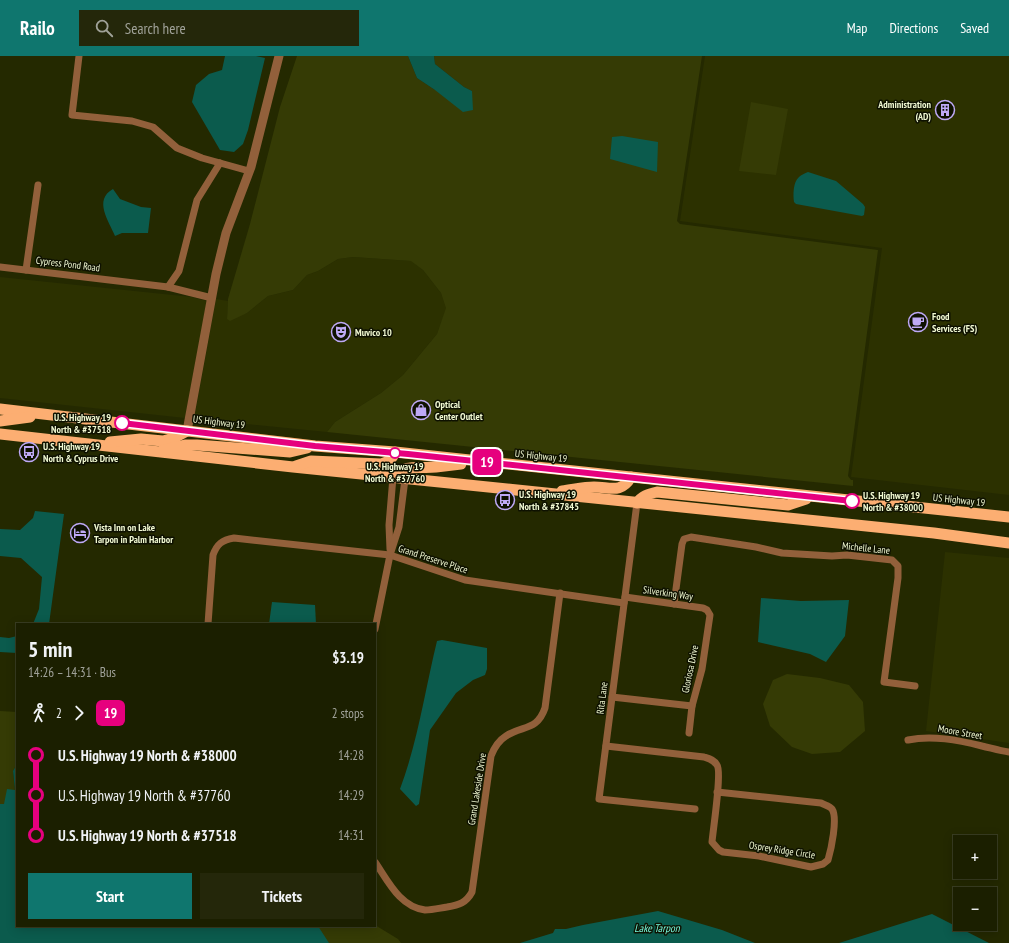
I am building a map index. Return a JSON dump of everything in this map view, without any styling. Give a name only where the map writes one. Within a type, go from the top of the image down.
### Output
[{"type":"highway","name":"US Highway 19","points":[[0,409],[315,446],[395,452],[1009,518]]},
{"type":"highway","points":[[0,420],[47,415]]},
{"type":"highway","points":[[90,444],[141,439],[163,441],[174,438],[187,431]]},
{"type":"highway","points":[[0,434],[293,467],[1009,543]]},
{"type":"highway","points":[[156,452],[185,445],[290,452],[315,446]]},
{"type":"highway","points":[[293,467],[311,461],[382,464],[388,462],[395,452]]},
{"type":"highway","points":[[393,477],[404,469],[413,467],[434,467],[478,461]]},
{"type":"highway","points":[[541,493],[593,487],[616,489],[627,484],[631,477]]},
{"type":"highway","points":[[637,503],[641,498],[650,493],[657,492],[788,505],[810,497]]},
{"type":"street","points":[[79,56],[72,115],[132,121],[153,127],[177,148],[202,158],[249,171]]},
{"type":"street","points":[[187,431],[226,233],[249,171],[279,56]]},
{"type":"street","points":[[168,287],[179,271],[197,200],[220,163]]},
{"type":"street","name":"Cypress Pond Road","points":[[38,185],[26,270],[168,287],[212,298]]},
{"type":"street","points":[[0,267],[26,270]]},
{"type":"street","points":[[390,555],[389,525],[393,477]]},
{"type":"street","points":[[376,624],[390,555],[399,527],[405,479]]},
{"type":"street","name":"Rita Lane","points":[[637,503],[599,799],[695,809]]},
{"type":"street","name":"Michelle Lane","points":[[674,604],[682,544],[684,539],[690,537],[756,547],[782,553],[832,556],[847,554],[892,560],[898,566],[898,578],[884,682],[915,686]]},
{"type":"street","name":"Grand Preserve Place","points":[[208,623],[213,555],[220,542],[226,539],[234,538],[390,555],[465,580],[625,600]]},
{"type":"street","name":"Grand Lakeside Drive","points":[[376,863],[402,900],[417,908],[431,910],[463,903],[469,899],[472,892],[491,756],[494,747],[506,736],[531,726],[536,723],[543,714],[560,593]]},
{"type":"street","name":"Silverking Way","points":[[625,600],[674,604],[707,610]]},
{"type":"street","name":"Gloriosa Drive","points":[[689,733],[692,706],[705,653],[710,615],[707,610]]},
{"type":"street","points":[[612,696],[692,706]]},
{"type":"street","name":"Moore Street","points":[[908,740],[933,737],[961,741],[1009,752]]},
{"type":"street","name":"Osprey Ridge Circle","points":[[606,746],[704,757],[712,760],[718,765],[720,771],[717,792],[712,842],[719,850],[728,853],[759,856],[811,867],[823,864],[828,860],[835,819],[832,809],[828,806],[821,803],[717,792]]},
{"type":"shaded area","points":[[297,56],[408,56],[417,78],[435,90],[472,91],[464,87],[435,64],[434,56],[702,56],[677,221],[680,224],[878,250],[848,476],[851,480],[853,480],[853,486],[327,432],[335,422],[381,393],[403,375],[437,334],[446,308],[441,293],[423,270],[411,261],[353,257],[338,259],[318,271],[307,275],[293,290],[268,296],[247,313],[230,321],[227,319],[228,299],[250,224],[280,107]]},
{"type":"shaded area","points":[[705,56],[1009,56],[1009,495],[851,477],[882,248],[680,221]]},
{"type":"shaded area","points":[[751,102],[788,109],[776,175],[739,171]]},
{"type":"shaded area","points":[[353,257],[412,261],[423,270],[441,293],[447,308],[437,334],[403,375],[381,393],[335,422],[327,432],[194,419],[216,299],[228,301],[227,318],[247,313],[268,296],[293,290],[307,275],[318,271],[338,259]]},
{"type":"shaded area","points":[[0,277],[192,297],[207,301],[185,418],[0,398]]},
{"type":"shaded area","points":[[945,552],[1009,558],[1009,743],[926,731]]},
{"type":"shaded area","points":[[787,674],[820,678],[849,685],[863,702],[865,731],[840,752],[812,754],[792,747],[770,726],[763,704],[773,680]]},
{"type":"shaded area","points":[[0,711],[16,712],[16,766],[13,771],[16,809],[0,821]]},
{"type":"shaded area","points":[[376,926],[398,939],[401,943],[319,943],[311,927],[376,927]]},
{"type":"water","points":[[225,56],[256,56],[265,58],[248,130],[243,144],[234,152],[220,150],[192,102],[196,85],[209,74],[222,70]]},
{"type":"water","points":[[408,56],[434,56],[435,64],[464,87],[472,91],[473,110],[463,112],[417,78]]},
{"type":"water","points":[[622,136],[658,142],[657,172],[610,159],[612,137]]},
{"type":"water","points":[[808,172],[836,181],[863,204],[865,207],[864,215],[862,216],[796,204],[794,202],[794,189],[797,179]]},
{"type":"water","points":[[113,189],[120,199],[141,207],[151,208],[148,233],[122,233],[115,236],[106,217],[103,205],[107,194]]},
{"type":"water","points":[[35,511],[64,514],[49,623],[33,623],[39,609],[42,577],[21,558],[0,556],[0,529],[20,530],[33,518]]},
{"type":"water","points":[[761,598],[801,601],[849,600],[845,636],[826,662],[810,654],[758,642]]},
{"type":"water","points":[[272,602],[315,605],[316,623],[269,623]]},
{"type":"water","points":[[16,636],[16,653],[0,652],[0,637],[9,638]]},
{"type":"water","points":[[442,640],[487,648],[487,669],[485,675],[473,680],[456,693],[430,730],[419,804],[416,806],[400,789],[412,753],[437,641]]},
{"type":"water","points":[[16,766],[16,927],[319,927],[329,943],[0,943],[0,804],[4,804],[7,789],[15,790],[13,771]]},
{"type":"water","name":"Lake Tarpon","points":[[658,911],[722,930],[755,943],[520,943],[553,933],[555,929],[566,929]]},
{"type":"water","points":[[932,914],[953,925],[953,931],[965,931],[989,943],[839,943]]},
{"type":"bus line","name":"19","points":[[122,423],[315,446],[408,454],[852,501]]},
{"type":"place","name":"Administration (AD)","points":[[945,110]]},
{"type":"place","name":"Food Services (FS)","points":[[918,322]]},
{"type":"place","name":"Muvico 10","points":[[341,332]]},
{"type":"place","name":"Optical Center Outlet","points":[[421,410]]},
{"type":"place","name":"U.S. Highway 19 North & #37518","points":[[122,423]]},
{"type":"place","name":"U.S. Highway 19 North & Cyprus Drive","points":[[29,452]]},
{"type":"place","name":"U.S. Highway 19 North & #37760","points":[[395,453]]},
{"type":"place","name":"U.S. Highway 19 North & #37845","points":[[505,500]]},
{"type":"place","name":"U.S. Highway 19 North & #38000","points":[[852,501]]},
{"type":"place","name":"Vista Inn on Lake Tarpon in Palm Harbor","points":[[80,533]]}]
